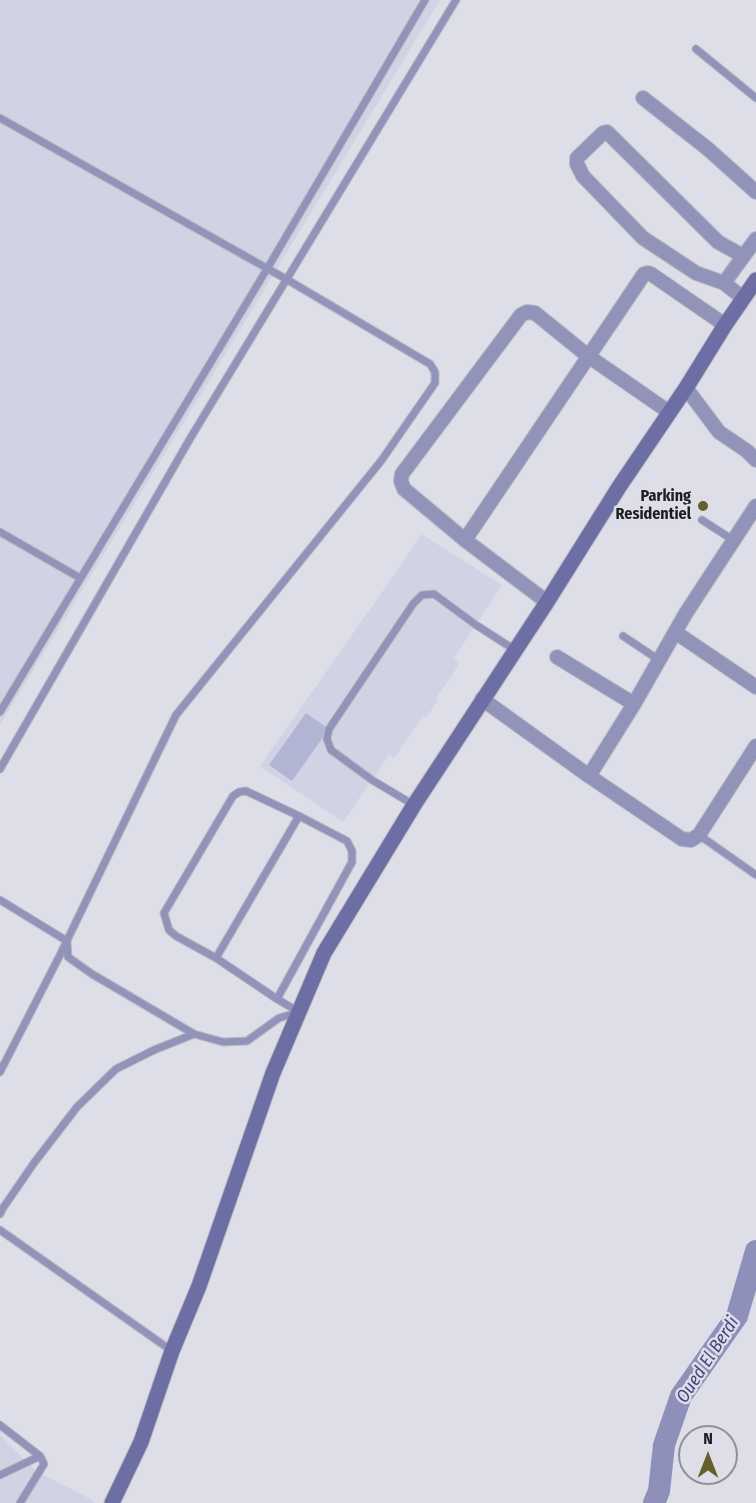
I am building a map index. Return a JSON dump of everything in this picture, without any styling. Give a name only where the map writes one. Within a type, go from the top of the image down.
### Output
[{"type":"main road","points":[[112,1503],[141,1442],[273,1073],[324,953],[482,699],[686,388],[724,325],[756,281]]},
{"type":"street","points":[[643,98],[708,149],[756,192]]},
{"type":"street","points":[[743,256],[718,242],[607,132],[603,133],[577,158],[577,164],[583,176],[643,238],[696,273],[724,283],[743,298]]},
{"type":"street","points":[[724,283],[756,239]]},
{"type":"street","points":[[465,540],[644,274],[648,273],[724,325]]},
{"type":"street","points":[[547,602],[465,540],[404,489],[402,474],[521,315],[527,312],[535,314],[588,356],[669,412]]},
{"type":"street","points":[[686,388],[719,432],[756,460]]},
{"type":"street","points":[[589,776],[675,632],[756,506]]},
{"type":"street","points":[[675,632],[756,687]]},
{"type":"street","points":[[557,657],[634,704]]},
{"type":"street","points":[[482,699],[682,839],[692,840],[699,835],[756,746]]},
{"type":"lane","points":[[0,712],[267,269],[425,0]]},
{"type":"lane","points":[[0,769],[191,437],[456,0]]},
{"type":"lane","points":[[696,49],[756,98]]},
{"type":"lane","points":[[0,118],[286,279],[430,364],[435,372],[435,383],[381,461],[176,715],[67,941],[0,1072]]},
{"type":"lane","points":[[702,520],[734,540]]},
{"type":"lane","points":[[0,532],[80,578]]},
{"type":"lane","points":[[414,805],[372,780],[331,750],[327,739],[329,729],[412,604],[422,595],[434,594],[476,625],[516,650]]},
{"type":"lane","points":[[623,636],[659,660]]},
{"type":"lane","points":[[277,999],[352,862],[352,851],[347,841],[246,791],[239,792],[233,796],[164,913],[169,930],[176,936],[216,958],[277,999],[298,1012]]},
{"type":"lane","points":[[216,958],[299,816]]},
{"type":"lane","points":[[699,835],[756,875]]},
{"type":"lane","points":[[0,900],[67,941]]},
{"type":"lane","points":[[67,941],[68,957],[92,974],[194,1034],[223,1042],[247,1041],[279,1018],[298,1012]]},
{"type":"lane","points":[[0,1214],[34,1163],[77,1107],[116,1069],[194,1034]]},
{"type":"lane","points":[[0,1230],[172,1351]]},
{"type":"lane","points":[[0,1425],[40,1456],[44,1464],[20,1503]]},
{"type":"lane","points":[[0,1475],[40,1456]]},
{"type":"shaded area","points":[[0,0],[440,0],[0,725]]},
{"type":"shaded area","points":[[421,534],[502,585],[454,658],[460,663],[436,698],[438,700],[426,718],[423,716],[394,758],[389,755],[343,822],[260,766]]},
{"type":"shaded area","points":[[306,713],[329,729],[292,781],[269,765]]},
{"type":"shaded area","points":[[0,1435],[36,1471],[94,1501],[93,1503],[0,1503]]},
{"type":"waterway","name":"Oued El Berdi","points":[[654,1503],[659,1491],[664,1445],[681,1396],[737,1316],[756,1251]]},
{"type":"place","name":"Parking Residentiel","points":[[703,506]]}]
